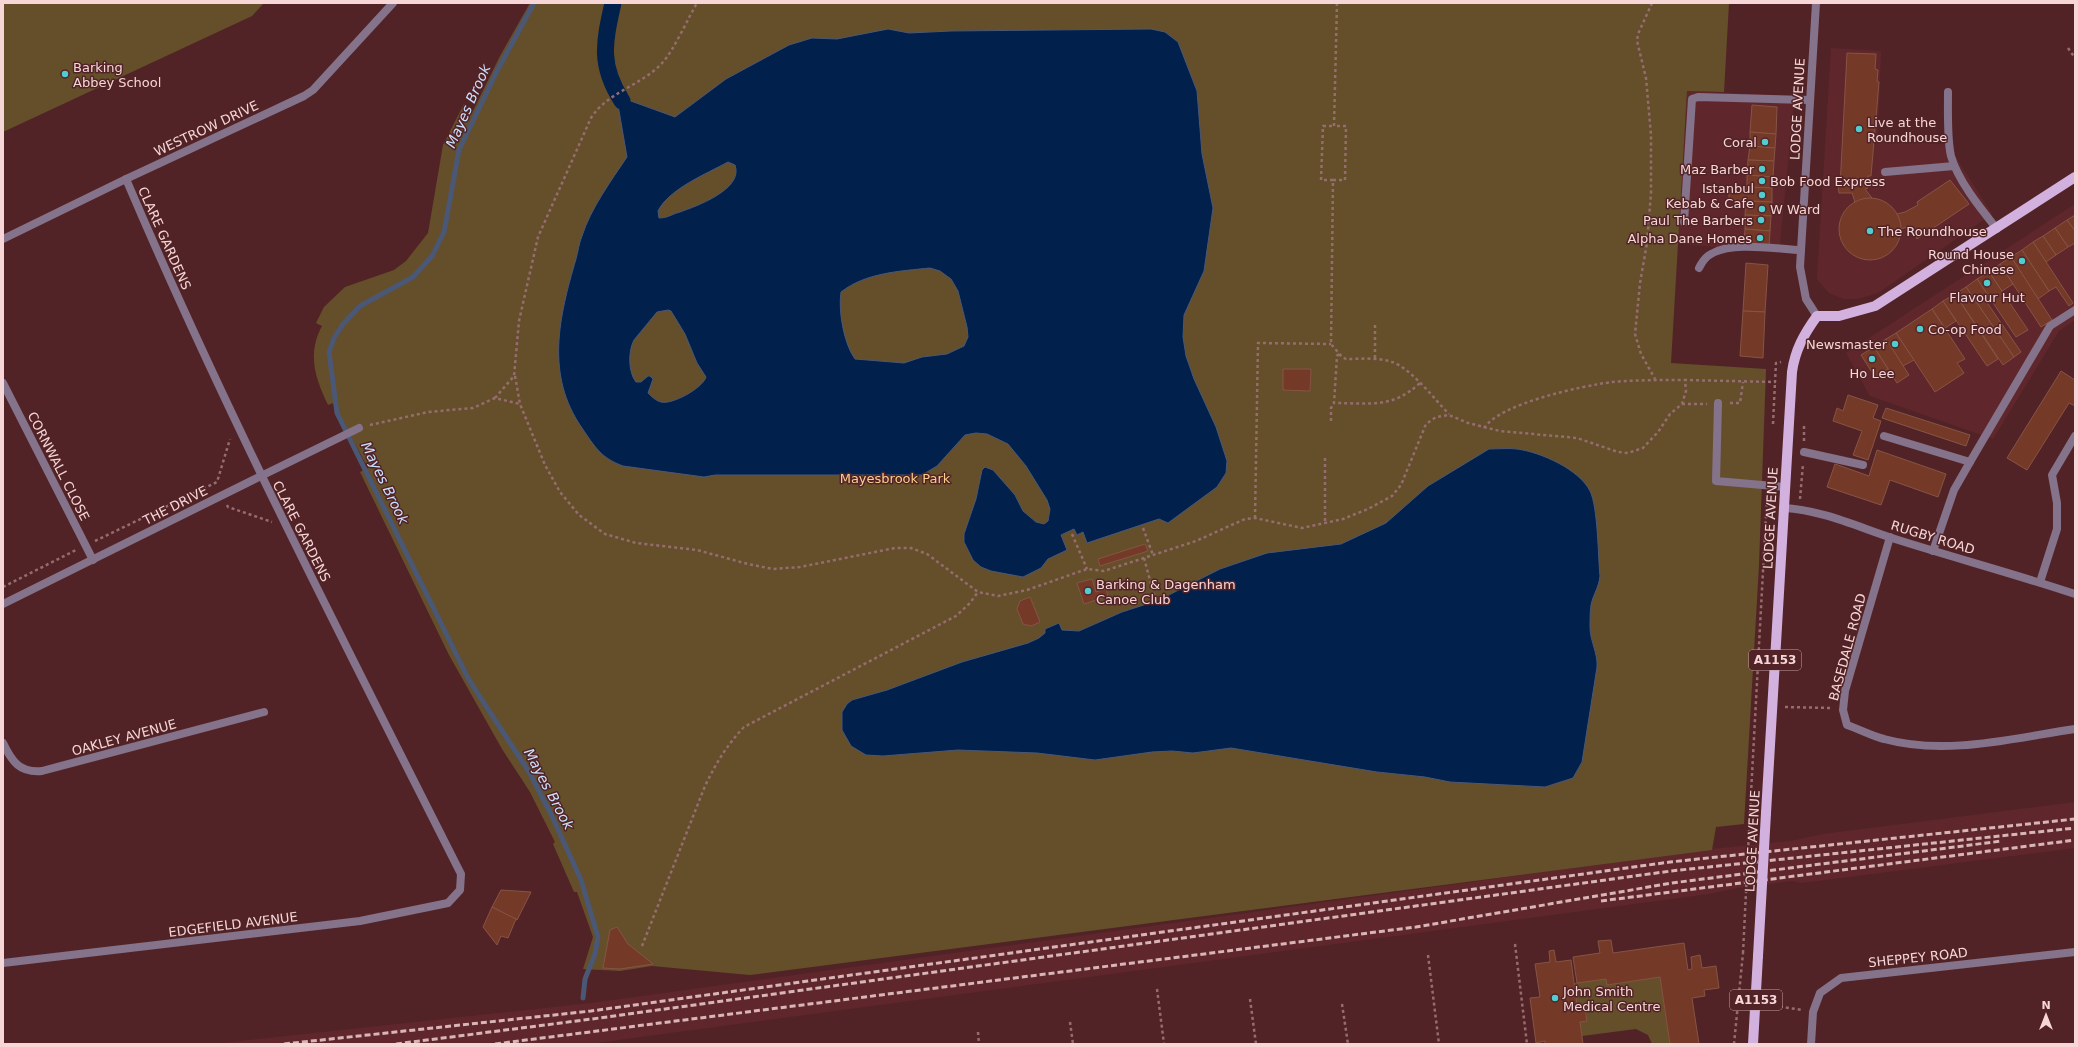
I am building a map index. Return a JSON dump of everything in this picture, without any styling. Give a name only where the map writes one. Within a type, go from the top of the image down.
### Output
[{"type":"main road","points":[[1817,316],[1839,316],[1875,306],[2075,178]]},
{"type":"main road","name":"LODGE AVENUE","points":[[1753,1044],[1793,361],[1803,336],[1817,316]]},
{"type":"street","name":"WESTROW DRIVE","points":[[3,239],[126,179],[304,96],[313,90],[393,3]]},
{"type":"street","name":"LODGE AVENUE","points":[[1816,3],[1800,267],[1806,299],[1817,316]]},
{"type":"street","points":[[1948,92],[1950,154],[1954,166],[1978,204],[1997,229]]},
{"type":"street","points":[[1684,222],[1692,99],[1698,97],[1810,100]]},
{"type":"street","points":[[1885,172],[1954,166]]},
{"type":"street","name":"CLARE GARDENS","points":[[126,179],[158,253],[261,476],[461,874],[460,890]]},
{"type":"street","points":[[1699,268],[1705,258],[1719,250],[1736,248],[1801,250]]},
{"type":"street","points":[[1933,551],[1954,490],[2050,326],[2075,310]]},
{"type":"street","name":"CORNWALL CLOSE","points":[[3,383],[93,560]]},
{"type":"street","points":[[1718,403],[1716,481],[1785,487]]},
{"type":"street","name":"THE DRIVE","points":[[3,604],[359,428]]},
{"type":"street","points":[[1884,436],[1970,462]]},
{"type":"street","points":[[2040,582],[2057,529],[2057,503],[2052,475],[2075,436]]},
{"type":"street","points":[[1804,452],[1863,465]]},
{"type":"street","name":"RUGBY ROAD","points":[[1784,508],[1800,509],[1830,516],[1933,551],[2040,582],[2075,594]]},
{"type":"street","name":"BASEDALE ROAD","points":[[1890,537],[1846,691],[1843,710],[1847,725],[1884,739],[1935,746],[1975,744],[2075,729]]},
{"type":"street","name":"OAKLEY AVENUE","points":[[3,744],[11,759],[21,768],[32,772],[42,771],[264,712]]},
{"type":"street","name":"EDGEFIELD AVENUE","points":[[3,963],[360,921],[448,903],[460,890]]},
{"type":"street","name":"SHEPPEY ROAD","points":[[1811,1044],[1813,1012],[1820,993],[1841,978],[2075,952]]},
{"type":"path","points":[[697,3],[664,61],[636,84],[602,105],[591,118],[538,237],[519,322],[514,376],[520,404],[545,465],[560,492],[579,515],[605,534],[636,543],[697,550],[748,564],[773,569],[800,567],[895,548],[911,548],[927,554],[978,592],[998,596],[1009,595],[1087,569],[1104,571],[1196,541],[1245,520],[1255,518],[1302,528],[1325,524],[1368,509],[1392,496],[1406,476],[1426,424],[1436,416],[1449,415]]},
{"type":"path","points":[[1334,126],[1337,3]]},
{"type":"path","points":[[1652,3],[1638,34],[1637,41],[1646,78],[1651,135],[1651,193],[1647,243],[1635,334],[1641,354],[1655,379]]},
{"type":"path","points":[[2068,48],[2075,58]]},
{"type":"path","points":[[1323,126],[1346,126],[1345,180],[1333,180],[1321,180],[1323,126]]},
{"type":"path","points":[[1333,180],[1331,344],[1339,354],[1346,359],[1393,362],[1420,383],[1449,415],[1468,423],[1484,428],[1536,435],[1577,438],[1618,452],[1628,453],[1643,448],[1658,432],[1670,414],[1682,404],[1686,390],[1685,380]]},
{"type":"path","points":[[1375,325],[1375,360]]},
{"type":"path","points":[[1255,518],[1258,343],[1331,344]]},
{"type":"path","points":[[1331,421],[1331,408],[1334,403],[1337,356],[1339,354]]},
{"type":"path","points":[[1773,424],[1776,363],[1793,361]]},
{"type":"path","points":[[359,428],[428,412],[473,408],[495,398],[514,376]]},
{"type":"path","points":[[1484,428],[1488,422],[1517,405],[1611,382],[1655,379],[1775,382]]},
{"type":"path","points":[[1682,404],[1740,403],[1743,382]]},
{"type":"path","points":[[1334,403],[1383,403],[1396,400],[1420,383]]},
{"type":"path","points":[[495,398],[520,404]]},
{"type":"path","points":[[1800,509],[1804,452],[1804,425]]},
{"type":"path","points":[[3,587],[218,482],[230,438],[240,431]]},
{"type":"path","points":[[1325,458],[1325,524]]},
{"type":"path","points":[[223,495],[228,507],[271,523],[281,517]]},
{"type":"path","points":[[1734,1044],[1743,953],[1766,509]]},
{"type":"path","points":[[1143,528],[1153,555]]},
{"type":"path","points":[[1072,534],[1087,569]]},
{"type":"path","points":[[1144,558],[1154,595]]},
{"type":"path","points":[[642,946],[705,786],[716,762],[731,741],[744,727],[956,616],[970,603],[978,592]]},
{"type":"path","points":[[1795,708],[1830,708]]},
{"type":"path","points":[[1515,944],[1527,1044]]},
{"type":"path","points":[[1428,955],[1439,1044]]},
{"type":"path","points":[[1157,989],[1164,1044]]},
{"type":"path","points":[[1250,999],[1256,1044]]},
{"type":"path","points":[[1342,1004],[1348,1044]]},
{"type":"path","points":[[1779,1006],[1804,1010]]},
{"type":"path","points":[[1070,1022],[1072,1044]]},
{"type":"path","points":[[978,1032],[979,1044]]},
{"type":"shaded area","points":[[1831,48],[1881,51],[1878,140],[1954,145],[1955,156],[1992,214],[1878,293],[1858,299],[1844,299],[1829,293],[1817,279]]},
{"type":"shaded area","points":[[1687,91],[1795,96],[1779,252],[1678,244]]},
{"type":"shaded area","points":[[2075,204],[2075,320],[2059,331],[1993,439],[1870,396],[1846,353]]},
{"type":"shaded area","points":[[2075,802],[2075,848],[1802,883],[1791,881],[1737,888],[1709,894],[588,1044],[212,1044],[591,1003],[1712,849],[1791,841],[1823,834]]},
{"type":"green space","name":"Barking Abbey School","points":[[3,3],[264,3],[252,16],[3,132]]},
{"type":"green space","name":"Mayesbrook Park","points":[[530,3],[1729,3],[1724,92],[1687,91],[1671,363],[1766,369],[1759,565],[1744,824],[1716,827],[1712,850],[750,975],[652,966],[620,971],[583,969],[593,937],[577,892],[574,892],[553,844],[555,842],[530,792],[502,749],[449,655],[360,472],[368,468],[333,403],[328,405],[319,385],[314,366],[317,336],[322,326],[316,323],[324,307],[345,287],[394,270],[406,261],[428,233],[443,145],[464,104],[473,111],[500,56]]},
{"type":"green space","points":[[1660,977],[1670,1044],[1652,1044],[1648,1035],[1636,1029],[1582,1036],[1580,1022],[1587,1021],[1585,1004],[1577,1005],[1574,983],[1606,979],[1607,985]]},
{"type":"water","points":[[888,29],[909,33],[951,31],[1151,29],[1165,32],[1178,42],[1197,91],[1202,154],[1213,208],[1204,271],[1184,315],[1183,337],[1186,356],[1194,379],[1216,427],[1227,461],[1226,473],[1217,487],[1168,523],[1159,519],[1087,543],[1083,532],[1077,535],[1074,529],[1061,535],[1067,550],[1048,559],[1041,568],[1023,577],[991,571],[981,567],[973,560],[964,542],[964,534],[976,499],[982,470],[985,467],[993,470],[1015,495],[1023,511],[1036,522],[1044,524],[1048,521],[1050,509],[1047,500],[1026,466],[1008,444],[987,434],[976,433],[965,435],[937,466],[922,475],[715,475],[704,477],[623,466],[615,463],[599,451],[582,428],[570,408],[563,387],[559,367],[559,345],[565,302],[581,239],[596,205],[627,157],[618,105],[622,101],[628,100],[675,117],[726,79],[789,45],[812,38],[837,39]],"holes":[[[728,162],[735,165],[736,174],[733,182],[726,189],[697,206],[667,217],[659,218],[658,211],[670,196],[699,177]],[[930,268],[940,271],[951,279],[958,291],[967,327],[968,337],[964,346],[947,354],[922,357],[904,363],[855,359],[848,345],[841,318],[841,292],[861,281],[895,272]],[[668,310],[671,311],[685,334],[697,363],[706,377],[704,381],[693,391],[672,401],[666,402],[657,401],[648,393],[653,379],[650,376],[641,382],[636,382],[633,378],[630,367],[630,355],[634,340],[657,312]]]},
{"type":"water","points":[[1489,449],[1514,449],[1526,451],[1558,463],[1585,483],[1593,498],[1600,576],[1591,605],[1590,627],[1597,667],[1582,762],[1573,778],[1545,787],[1450,782],[1425,777],[1377,772],[1231,748],[1193,753],[1172,751],[1152,752],[1095,760],[1037,753],[958,750],[883,756],[866,755],[851,746],[842,730],[842,712],[847,704],[852,700],[887,690],[962,662],[1028,643],[1039,638],[1045,633],[1045,629],[1059,623],[1062,630],[1079,631],[1122,612],[1159,600],[1220,569],[1267,553],[1341,544],[1386,523],[1428,486]]},
{"type":"building","name":"Live at the Roundhouse","points":[[1847,53],[1876,54],[1875,69],[1878,70],[1877,81],[1879,82],[1871,176],[1868,176],[1868,188],[1865,189],[1872,198],[1855,202],[1852,193],[1839,193],[1838,186],[1840,187]]},
{"type":"building","points":[[1752,105],[1777,107],[1776,134],[1750,132]]},
{"type":"building","points":[[1750,132],[1776,134],[1775,148],[1750,146]]},
{"type":"building","points":[[1750,146],[1775,148],[1774,161],[1748,160]]},
{"type":"building","points":[[1748,160],[1774,161],[1773,177],[1747,175]]},
{"type":"building","points":[[1747,175],[1773,177],[1772,188],[1747,187]]},
{"type":"building","points":[[1950,180],[1969,204],[1917,239],[1910,226],[1901,229],[1897,214],[1905,212],[1918,205],[1917,202]]},
{"type":"building","points":[[1747,187],[1772,188],[1772,202],[1729,200],[1729,191],[1747,192]]},
{"type":"building","name":"The Roundhouse","points":[[1870,198],[1887,203],[1892,207],[1896,212],[1901,229],[1896,246],[1892,251],[1887,255],[1870,260],[1853,255],[1848,251],[1844,246],[1839,229],[1844,212],[1848,207],[1853,203]]},
{"type":"building","points":[[1746,201],[1772,202],[1771,216],[1745,215]]},
{"type":"building","points":[[1745,215],[1771,216],[1770,231],[1745,229]]},
{"type":"building","points":[[2075,215],[2075,231],[2067,220]]},
{"type":"building","points":[[2067,220],[2075,231],[2075,243],[2068,247],[2055,228]]},
{"type":"building","points":[[2055,228],[2068,247],[2056,255],[2043,236]]},
{"type":"building","points":[[1745,229],[1770,231],[1769,246],[1744,244]]},
{"type":"building","points":[[2043,236],[2056,255],[2046,262],[2033,242]]},
{"type":"building","points":[[2033,242],[2073,303],[2069,306],[2056,287],[2049,291],[2022,250]]},
{"type":"building","points":[[2022,250],[2049,291],[2038,299],[2011,257]]},
{"type":"building","points":[[2011,257],[2052,320],[2041,327],[2000,264]]},
{"type":"building","points":[[1746,263],[1768,265],[1765,312],[1743,311]]},
{"type":"building","points":[[2000,264],[2013,284],[2002,291],[1989,272]]},
{"type":"building","points":[[1989,272],[2028,330],[2016,337],[1977,279]]},
{"type":"building","points":[[1977,279],[1990,298],[1986,301],[2021,352],[2014,357],[1966,287]]},
{"type":"building","points":[[1966,287],[2014,357],[2003,365],[1955,294]]},
{"type":"building","points":[[1955,294],[1998,359],[1987,366],[1943,301]]},
{"type":"building","points":[[1943,301],[1956,321],[1945,328],[1932,309]]},
{"type":"building","points":[[1932,309],[1965,359],[1957,363],[1964,373],[1935,392],[1896,333]]},
{"type":"building","points":[[1743,311],[1765,312],[1763,358],[1740,356]]},
{"type":"building","points":[[1896,333],[1914,360],[1903,366],[1886,339]]},
{"type":"building","points":[[1886,339],[1909,375],[1897,383],[1874,347]]},
{"type":"building","points":[[1874,347],[1888,369],[1875,377],[1861,355]]},
{"type":"building","points":[[1283,369],[1311,369],[1310,391],[1283,390]]},
{"type":"building","points":[[2061,371],[2075,380],[2075,406],[2069,403],[2027,470],[2007,458]]},
{"type":"building","points":[[1848,395],[1878,405],[1873,418],[1881,421],[1868,460],[1853,455],[1862,431],[1833,421],[1837,408],[1843,411]]},
{"type":"building","points":[[1886,408],[1970,435],[1966,446],[1882,418]]},
{"type":"building","points":[[1877,450],[1946,474],[1938,497],[1890,480],[1881,505],[1827,487],[1835,464],[1869,476]]},
{"type":"building","points":[[1145,544],[1148,551],[1100,566],[1098,559]]},
{"type":"building","name":"Barking & Dagenham Canoe Club","points":[[1092,579],[1096,592],[1106,589],[1108,596],[1084,604],[1077,583]]},
{"type":"building","points":[[1030,597],[1040,622],[1031,626],[1023,624],[1017,609],[1020,601]]},
{"type":"building","points":[[501,890],[531,892],[517,920],[492,907]]},
{"type":"building","points":[[492,907],[516,919],[508,938],[501,936],[497,945],[483,927]]},
{"type":"building","points":[[617,927],[628,944],[653,964],[620,969],[603,968],[610,930]]},
{"type":"building","points":[[1611,940],[1613,953],[1684,943],[1688,970],[1692,969],[1691,957],[1700,955],[1702,968],[1716,966],[1719,988],[1704,990],[1705,996],[1692,998],[1699,1044],[1670,1044],[1660,977],[1607,985],[1606,979],[1577,983],[1573,957],[1600,953],[1598,941]]},
{"type":"building","name":"John Smith Medical Centre","points":[[1554,950],[1556,962],[1571,960],[1577,1005],[1584,1004],[1587,1021],[1580,1022],[1583,1044],[1545,1044],[1545,1041],[1536,1043],[1530,998],[1540,997],[1535,964],[1550,962],[1549,951]]},
{"type":"waterway","name":"Mayes Brook","points":[[534,3],[497,71],[459,150],[444,232],[432,256],[413,277],[360,306],[343,324],[334,338],[329,352],[337,413],[469,680],[529,772],[551,814],[581,880],[598,937],[595,954],[585,979],[583,998]]},
{"type":"waterway","points":[[613,3],[607,30],[607,65],[610,76],[622,101]]},
{"type":"railway","points":[[284,1044],[591,1011],[1670,862],[2075,819]]},
{"type":"railway","points":[[396,1044],[592,1019],[1671,871],[2075,828]]},
{"type":"railway","points":[[1601,901],[2075,840]]},
{"type":"railway","points":[[495,1044],[1416,927],[1672,883],[2002,841]]},
{"type":"place","name":"Barking Abbey School","points":[[65,74]]},
{"type":"place","name":"Live at the Roundhouse","points":[[1859,129]]},
{"type":"place","name":"Coral","points":[[1765,142]]},
{"type":"place","name":"Maz Barber","points":[[1762,169]]},
{"type":"place","name":"Bob Food Express","points":[[1762,181]]},
{"type":"place","name":"Istanbul Kebab & Cafe","points":[[1762,195]]},
{"type":"place","name":"W Ward","points":[[1762,209]]},
{"type":"place","name":"Paul The Barbers","points":[[1761,220]]},
{"type":"place","name":"The Roundhouse","points":[[1870,231]]},
{"type":"place","name":"Alpha Dane Homes","points":[[1760,238]]},
{"type":"place","name":"Round House Chinese","points":[[2022,261]]},
{"type":"place","name":"Flavour Hut","points":[[1987,283]]},
{"type":"place","name":"Co-op Food","points":[[1920,329]]},
{"type":"place","name":"Newsmaster","points":[[1895,344]]},
{"type":"place","name":"Ho Lee","points":[[1872,359]]},
{"type":"place","name":"Barking & Dagenham Canoe Club","points":[[1088,591]]},
{"type":"place","name":"John Smith Medical Centre","points":[[1555,998]]}]
